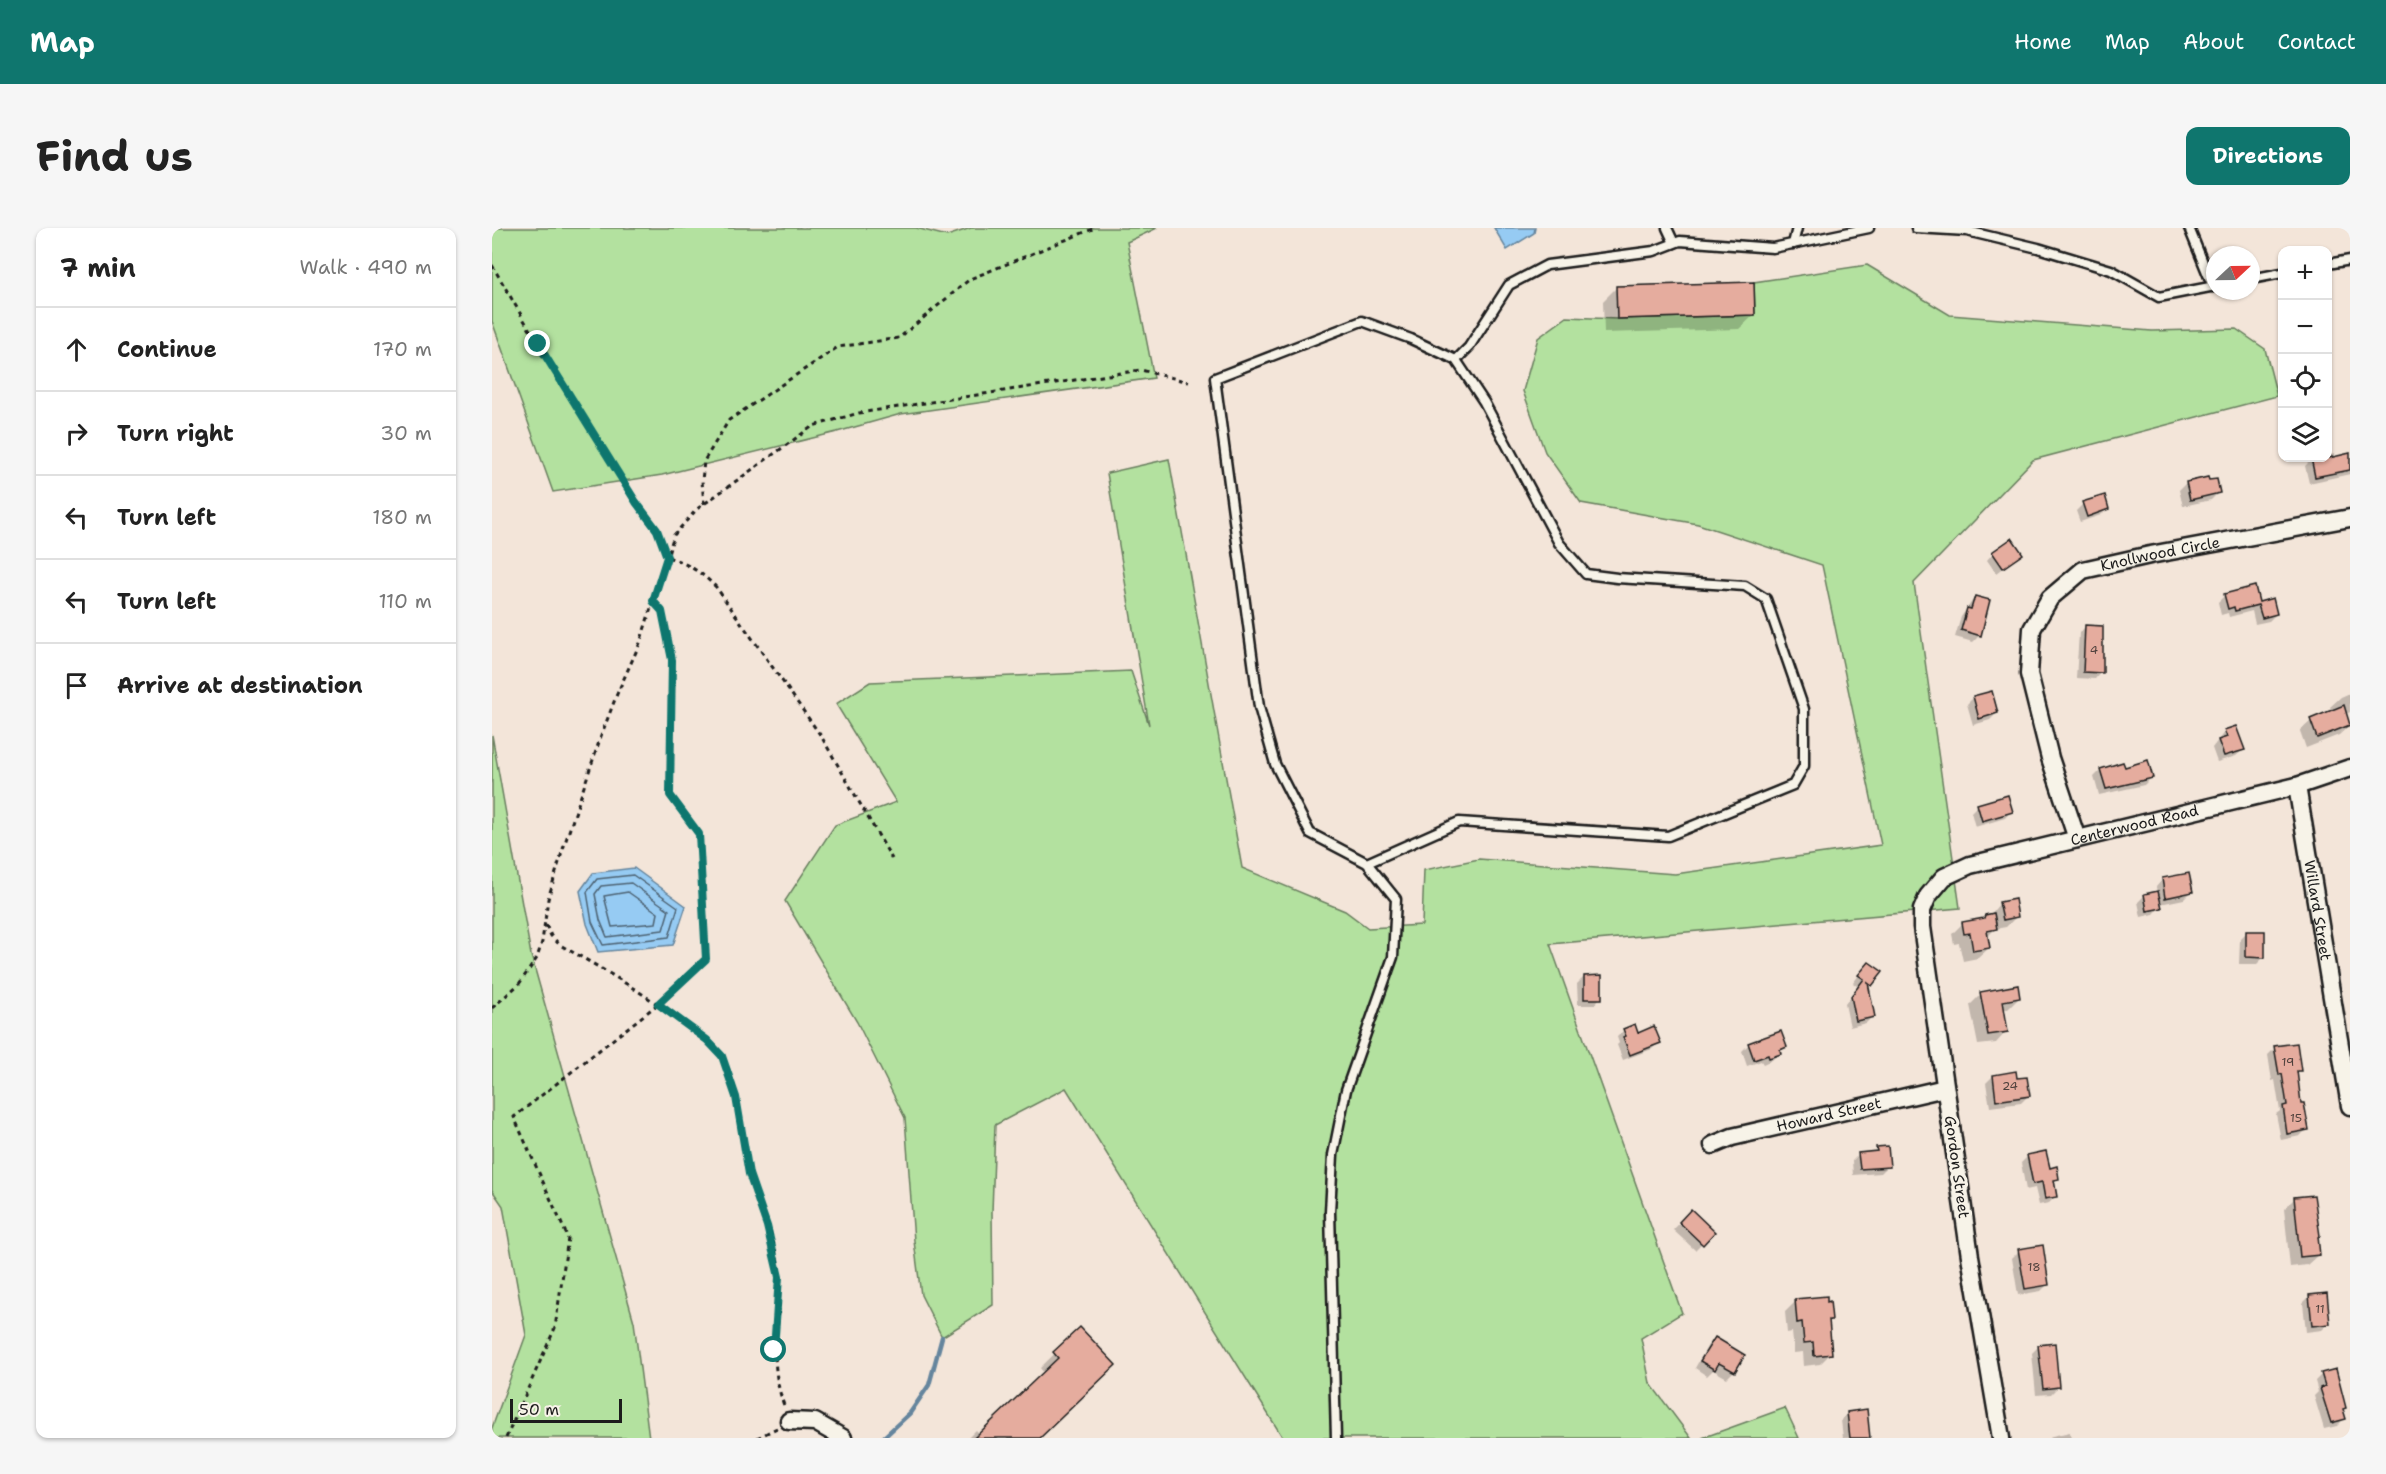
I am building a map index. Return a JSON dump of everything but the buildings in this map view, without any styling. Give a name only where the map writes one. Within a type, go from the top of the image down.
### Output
[{"type":"street","name":"Knollwood Circle","points":[[2077,839],[2050,758],[2030,674],[2032,628],[2050,598],[2083,570],[2150,555],[2350,518]]},
{"type":"street","name":"Centerwood Road","points":[[1928,896],[1944,877],[1970,865],[2297,786],[2350,768]]},
{"type":"street","name":"Willard Street","points":[[2297,786],[2350,1106]]},
{"type":"street","name":"Gordon Street","points":[[1928,896],[1922,910],[1922,927],[1970,1256],[2001,1438]]},
{"type":"street","name":"Howard Street","points":[[1713,1145],[1731,1137],[1946,1088]]},
{"type":"street","points":[[789,1421],[814,1422],[843,1438]]},
{"type":"lane","points":[[1667,228],[1674,243]]},
{"type":"lane","points":[[1792,244],[1797,228]]},
{"type":"lane","points":[[1456,360],[1469,347],[1509,285],[1547,265],[1653,250],[1680,241],[1773,248],[1869,228]]},
{"type":"lane","points":[[1916,228],[1967,231],[2038,248],[2111,270],[2159,297],[2206,288]]},
{"type":"lane","points":[[2189,228],[2206,268]]},
{"type":"lane","points":[[2332,263],[2350,260]]},
{"type":"lane","points":[[2260,277],[2278,274]]},
{"type":"lane","points":[[1336,1438],[1330,1212],[1333,1155],[1346,1090],[1393,957],[1396,899],[1367,863],[1310,833],[1275,764],[1259,707],[1215,378],[1362,321],[1411,339],[1456,360],[1484,402],[1559,543],[1586,574],[1745,586],[1767,599],[1804,709],[1804,766],[1793,785],[1668,836],[1459,822],[1367,863]]},
{"type":"path","points":[[704,504],[702,481],[704,461],[729,420],[838,347],[899,338],[970,279],[1095,228]]},
{"type":"path","points":[[492,265],[636,502],[657,530],[667,557]]},
{"type":"path","points":[[492,1008],[519,984],[537,958],[554,879],[601,736],[640,643],[674,535],[704,504],[813,426],[859,413],[1141,369],[1189,382]]},
{"type":"path","points":[[667,557],[685,562],[702,573],[716,587],[821,736],[892,859]]},
{"type":"path","points":[[506,1438],[555,1328],[568,1238],[514,1117],[658,1004],[706,959],[699,834],[670,795],[672,660],[662,611],[653,601]]},
{"type":"path","points":[[545,923],[551,936],[560,945],[623,980],[707,1040],[722,1056],[736,1097],[749,1174],[767,1226],[779,1277],[774,1375],[789,1421],[757,1438]]},
{"type":"green space","points":[[492,228],[916,228],[947,236],[971,228],[1157,228],[1127,242],[1154,378],[901,414],[662,475],[553,492],[492,321]]},
{"type":"green space","points":[[1867,265],[1950,315],[2152,331],[2236,329],[2265,349],[2277,396],[2033,460],[1914,583],[1960,908],[1550,944],[1682,1313],[1641,1338],[1650,1383],[1691,1438],[1283,1438],[1066,1088],[995,1125],[992,1212],[993,1305],[942,1337],[921,1295],[914,1241],[905,1118],[857,1022],[785,901],[835,825],[896,802],[836,704],[870,682],[1131,671],[1149,725],[1107,473],[1169,459],[1242,868],[1345,911],[1368,928],[1422,925],[1424,870],[1479,859],[1675,874],[1881,845],[1822,565],[1698,524],[1581,503],[1545,452],[1523,391],[1538,338],[1567,317],[1617,319],[1755,315],[1754,282]]},
{"type":"green space","points":[[492,735],[531,955],[634,1322],[649,1438],[492,1438],[492,1428],[526,1335],[503,1206],[492,1190]]},
{"type":"green space","points":[[1785,1408],[1799,1438],[1702,1438]]},
{"type":"water","points":[[1494,228],[1535,228],[1534,233],[1507,250]]},
{"type":"water","points":[[634,868],[686,906],[673,945],[598,952],[587,924],[580,891],[593,873]]},
{"type":"waterway","points":[[883,1438],[910,1413],[929,1385],[942,1337]]},
{"type":"route","points":[[538,344],[636,502],[657,530],[667,557],[653,601],[662,611],[672,660],[670,795],[699,834],[706,959],[658,1004],[707,1040],[722,1056],[736,1097],[749,1174],[776,1257],[779,1277],[774,1350]]}]
